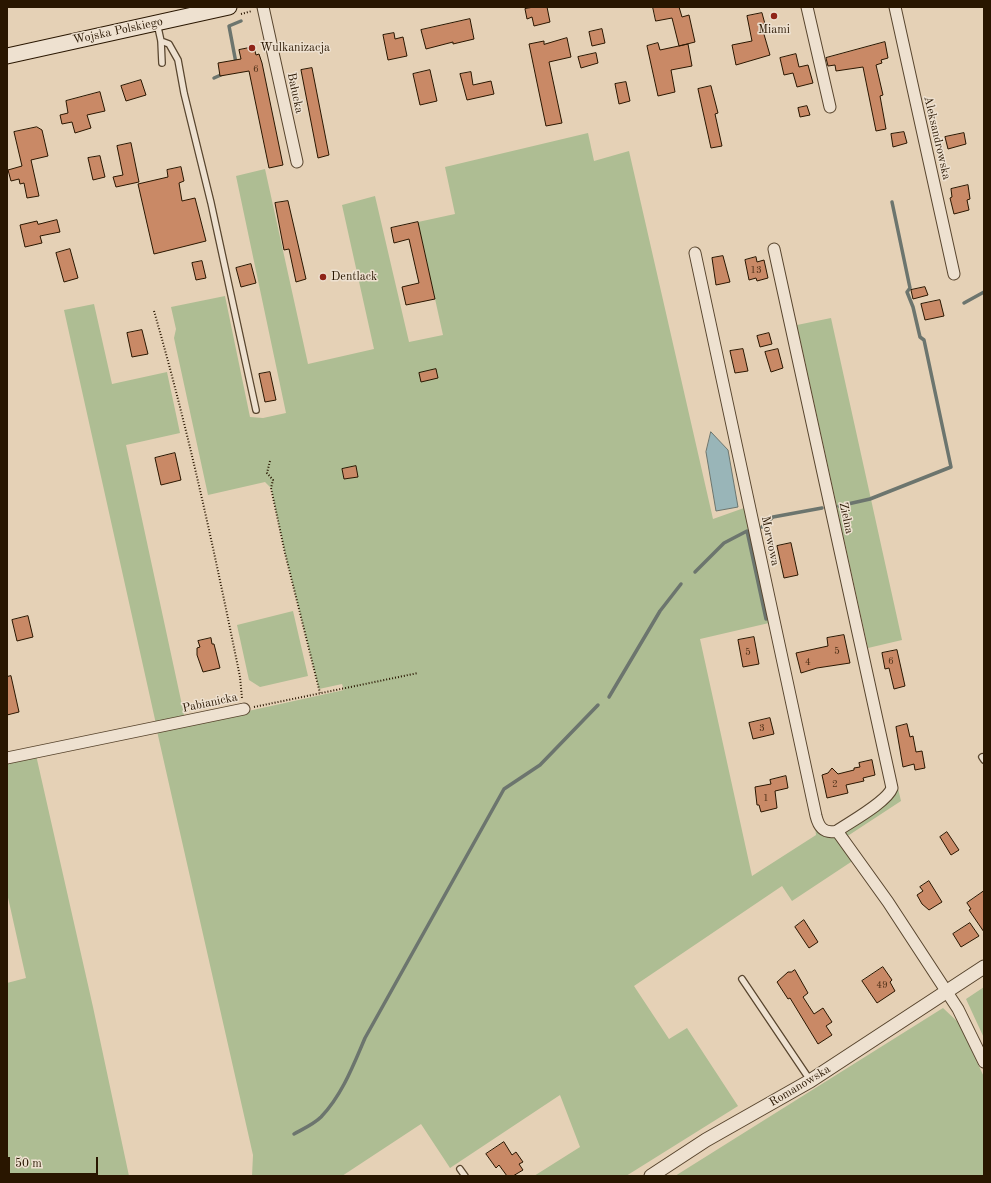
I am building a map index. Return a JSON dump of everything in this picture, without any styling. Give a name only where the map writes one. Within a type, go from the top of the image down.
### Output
[{"type":"main road","name":"Wojska Polskiego","points":[[7,56],[213,9],[229,7]]},
{"type":"street","name":"Bałucka","points":[[263,7],[297,162]]},
{"type":"street","points":[[807,7],[830,107]]},
{"type":"street","name":"Aleksandrowska","points":[[895,7],[954,274]]},
{"type":"street","name":"Zielna","points":[[774,250],[892,788],[890,793],[837,831]]},
{"type":"street","name":"Morwowa","points":[[695,253],[816,816],[819,827],[825,831],[837,831]]},
{"type":"street","name":"Pabianicka","points":[[7,758],[244,709]]},
{"type":"street","points":[[837,831],[888,902],[946,992],[967,1025],[984,1062]]},
{"type":"street","name":"Romanowska","points":[[651,1176],[706,1140],[810,1081],[984,967]]},
{"type":"lane","points":[[157,23],[161,41],[162,63]]},
{"type":"lane","points":[[161,41],[168,44],[178,60],[184,93],[211,203],[256,410]]},
{"type":"lane","points":[[742,979],[810,1081]]},
{"type":"lane","points":[[460,1169],[465,1176]]},
{"type":"path","points":[[154,312],[169,363],[206,512],[240,677],[244,709]]},
{"type":"path","points":[[270,461],[267,473],[274,480],[271,488],[285,553],[320,693]]},
{"type":"path","name":"Pabianicka","points":[[244,709],[418,674]]},
{"type":"green space","points":[[588,133],[594,161],[629,151],[713,519],[744,508],[769,623],[700,639],[752,876],[816,835],[815,826],[831,832],[897,784],[901,801],[843,839],[857,858],[792,901],[782,886],[634,986],[669,1039],[687,1028],[738,1106],[626,1176],[534,1176],[580,1147],[560,1095],[450,1168],[421,1124],[342,1176],[252,1176],[253,1155],[157,731],[344,690],[342,684],[319,689],[285,553],[271,488],[265,482],[208,495],[174,338],[176,329],[171,307],[225,296],[250,417],[263,418],[286,413],[236,176],[265,169],[308,364],[374,349],[342,205],[375,196],[409,342],[443,335],[418,222],[455,214],[445,167]],"holes":[[[356,467],[358,477],[344,479],[342,469]]]},
{"type":"green space","points":[[94,304],[112,384],[167,372],[180,433],[126,445],[185,719],[156,724],[64,310]]},
{"type":"green space","points":[[831,318],[902,640],[868,648],[797,325]]},
{"type":"green space","points":[[293,611],[308,676],[260,687],[249,680],[237,625]]},
{"type":"green space","points":[[36,755],[93,1007],[129,1176],[7,1176],[7,983],[26,978],[7,893],[7,761]]},
{"type":"green space","points":[[984,987],[984,1038],[966,999]]},
{"type":"green space","points":[[943,1008],[959,1023],[984,1077],[984,1176],[675,1176]]},
{"type":"water","points":[[711,432],[728,450],[738,507],[716,511],[706,452]]},
{"type":"building","points":[[547,7],[550,22],[534,26],[532,17],[527,19],[525,9]]},
{"type":"building","points":[[653,7],[679,7],[682,17],[689,15],[695,42],[679,46],[672,18],[656,21]]},
{"type":"building","points":[[762,13],[765,24],[761,24],[770,55],[736,65],[732,45],[752,41],[747,16]]},
{"type":"building","points":[[470,19],[474,39],[453,44],[453,42],[426,49],[421,30]]},
{"type":"building","points":[[602,29],[605,43],[592,46],[589,32]]},
{"type":"building","points":[[394,33],[395,39],[403,37],[407,56],[388,60],[383,35]]},
{"type":"building","points":[[567,38],[571,57],[549,62],[562,123],[546,126],[529,44],[544,41],[544,44]]},
{"type":"building","points":[[885,42],[888,58],[881,60],[882,63],[876,65],[883,95],[880,96],[886,129],[876,131],[863,67],[836,71],[835,65],[828,66],[826,58]]},
{"type":"building","points":[[658,43],[660,50],[688,44],[692,66],[671,70],[675,92],[658,96],[647,46]]},
{"type":"building","points":[[254,47],[256,55],[259,54],[262,63],[283,165],[269,168],[249,71],[220,76],[218,63],[241,59],[239,50]]},
{"type":"building","points":[[596,53],[598,63],[581,68],[578,57]]},
{"type":"building","points":[[796,54],[799,67],[808,65],[813,83],[797,87],[793,73],[784,75],[780,58]]},
{"type":"building","points":[[312,68],[329,155],[318,158],[301,70]]},
{"type":"building","points":[[430,70],[437,101],[420,105],[413,74]]},
{"type":"building","points":[[471,72],[473,85],[491,81],[494,94],[467,100],[460,74]]},
{"type":"building","points":[[141,80],[146,95],[126,101],[121,86]]},
{"type":"building","points":[[626,82],[630,101],[619,104],[615,84]]},
{"type":"building","points":[[711,86],[718,113],[715,114],[722,146],[711,148],[698,89]]},
{"type":"building","points":[[100,92],[105,111],[87,115],[91,128],[75,133],[72,122],[62,124],[60,115],[68,113],[66,101]]},
{"type":"building","points":[[807,106],[810,115],[800,117],[798,108]]},
{"type":"building","points":[[37,127],[42,130],[48,156],[31,160],[39,196],[27,198],[24,183],[20,184],[19,179],[11,181],[8,170],[22,166],[14,132]]},
{"type":"building","points":[[904,132],[907,143],[893,147],[891,134]]},
{"type":"building","points":[[964,133],[966,144],[948,149],[945,137]]},
{"type":"building","points":[[131,143],[139,182],[116,187],[113,177],[123,175],[117,146]]},
{"type":"building","points":[[100,156],[105,177],[93,180],[88,158]]},
{"type":"building","points":[[181,167],[184,181],[179,183],[182,201],[195,198],[206,241],[154,254],[138,184],[168,177],[167,170]]},
{"type":"building","points":[[968,185],[970,199],[967,200],[969,210],[954,214],[950,198],[952,197],[951,189]]},
{"type":"building","points":[[288,201],[306,279],[296,282],[289,249],[284,250],[275,203]]},
{"type":"building","points":[[57,220],[60,232],[40,236],[42,243],[25,247],[20,225],[37,221],[38,224]]},
{"type":"building","points":[[418,222],[435,299],[406,305],[402,287],[419,283],[409,239],[394,243],[391,228]]},
{"type":"building","points":[[70,249],[78,278],[64,282],[56,253]]},
{"type":"building","points":[[723,256],[730,282],[716,285],[712,258]]},
{"type":"building","points":[[756,257],[757,262],[764,260],[768,278],[757,281],[756,278],[749,280],[745,260]]},
{"type":"building","points":[[202,261],[206,278],[196,280],[192,263]]},
{"type":"building","points":[[251,264],[256,283],[241,287],[236,268]]},
{"type":"building","points":[[925,287],[928,295],[913,299],[911,290]]},
{"type":"building","points":[[940,300],[944,316],[925,320],[921,304]]},
{"type":"building","points":[[142,330],[148,354],[132,357],[127,333]]},
{"type":"building","points":[[769,333],[772,344],[760,347],[757,336]]},
{"type":"building","points":[[743,349],[748,371],[735,373],[730,351]]},
{"type":"building","points":[[778,349],[783,368],[771,372],[765,352]]},
{"type":"building","points":[[436,369],[438,378],[421,382],[419,373]]},
{"type":"building","points":[[270,372],[276,400],[265,402],[259,374]]},
{"type":"building","points":[[175,453],[181,480],[161,485],[155,458]]},
{"type":"building","points":[[356,466],[358,477],[344,479],[342,469]]},
{"type":"building","points":[[791,543],[798,575],[784,578],[777,546]]},
{"type":"building","points":[[28,616],[33,637],[17,641],[12,620]]},
{"type":"building","points":[[844,635],[850,663],[817,668],[801,673],[796,653],[828,646],[827,638]]},
{"type":"building","points":[[754,637],[759,664],[743,667],[738,640]]},
{"type":"building","points":[[211,638],[220,668],[203,672],[197,655],[197,648],[200,647],[198,641]]},
{"type":"building","points":[[897,650],[905,686],[894,689],[889,668],[885,669],[882,653]]},
{"type":"building","points":[[11,676],[19,712],[7,715],[7,677]]},
{"type":"building","points":[[770,718],[774,734],[753,739],[749,723]]},
{"type":"building","points":[[907,724],[910,737],[913,736],[916,752],[922,751],[925,768],[915,770],[914,764],[903,767],[896,727]]},
{"type":"building","points":[[872,760],[875,775],[863,778],[864,781],[846,785],[848,793],[827,798],[822,775],[828,773],[832,768],[838,774],[854,770],[854,768],[860,767],[859,763]]},
{"type":"building","points":[[786,776],[788,788],[775,791],[777,808],[761,812],[759,805],[757,805],[755,787],[771,784],[770,780]]},
{"type":"building","points":[[947,832],[959,850],[951,855],[940,837]]},
{"type":"building","points":[[929,881],[942,902],[929,910],[922,904],[917,895],[923,891],[920,887]]},
{"type":"building","points":[[984,891],[984,932],[969,910],[971,909],[967,903]]},
{"type":"building","points":[[804,920],[818,942],[809,948],[795,927]]},
{"type":"building","points":[[970,923],[979,936],[961,947],[953,934]]},
{"type":"building","points":[[883,967],[892,980],[890,982],[895,991],[877,1003],[862,981]]},
{"type":"building","points":[[795,970],[808,993],[803,997],[814,1014],[823,1008],[832,1022],[826,1026],[832,1035],[818,1044],[790,998],[788,999],[777,982],[788,972]]},
{"type":"building","points":[[504,1142],[512,1155],[516,1152],[523,1162],[519,1164],[523,1170],[513,1176],[507,1176],[499,1165],[496,1168],[486,1154]]},
{"type":"waterway","points":[[236,63],[229,26],[241,21]]},
{"type":"waterway","points":[[214,78],[223,74]]},
{"type":"waterway","points":[[839,506],[870,499],[951,467],[924,340],[920,337],[913,307],[907,292],[910,288],[892,202]]},
{"type":"waterway","points":[[964,303],[984,292]]},
{"type":"waterway","points":[[762,527],[773,517],[822,508]]},
{"type":"waterway","points":[[695,572],[724,543],[747,531],[766,619]]},
{"type":"waterway","points":[[609,697],[660,611],[681,584]]},
{"type":"waterway","points":[[294,1134],[321,1117],[341,1090],[365,1038],[504,789],[540,765],[598,705]]},
{"type":"place","name":"Miami","points":[[774,16]]},
{"type":"place","name":"Wulkanizacja","points":[[252,48]]},
{"type":"place","name":"Dentlack","points":[[323,277]]}]
